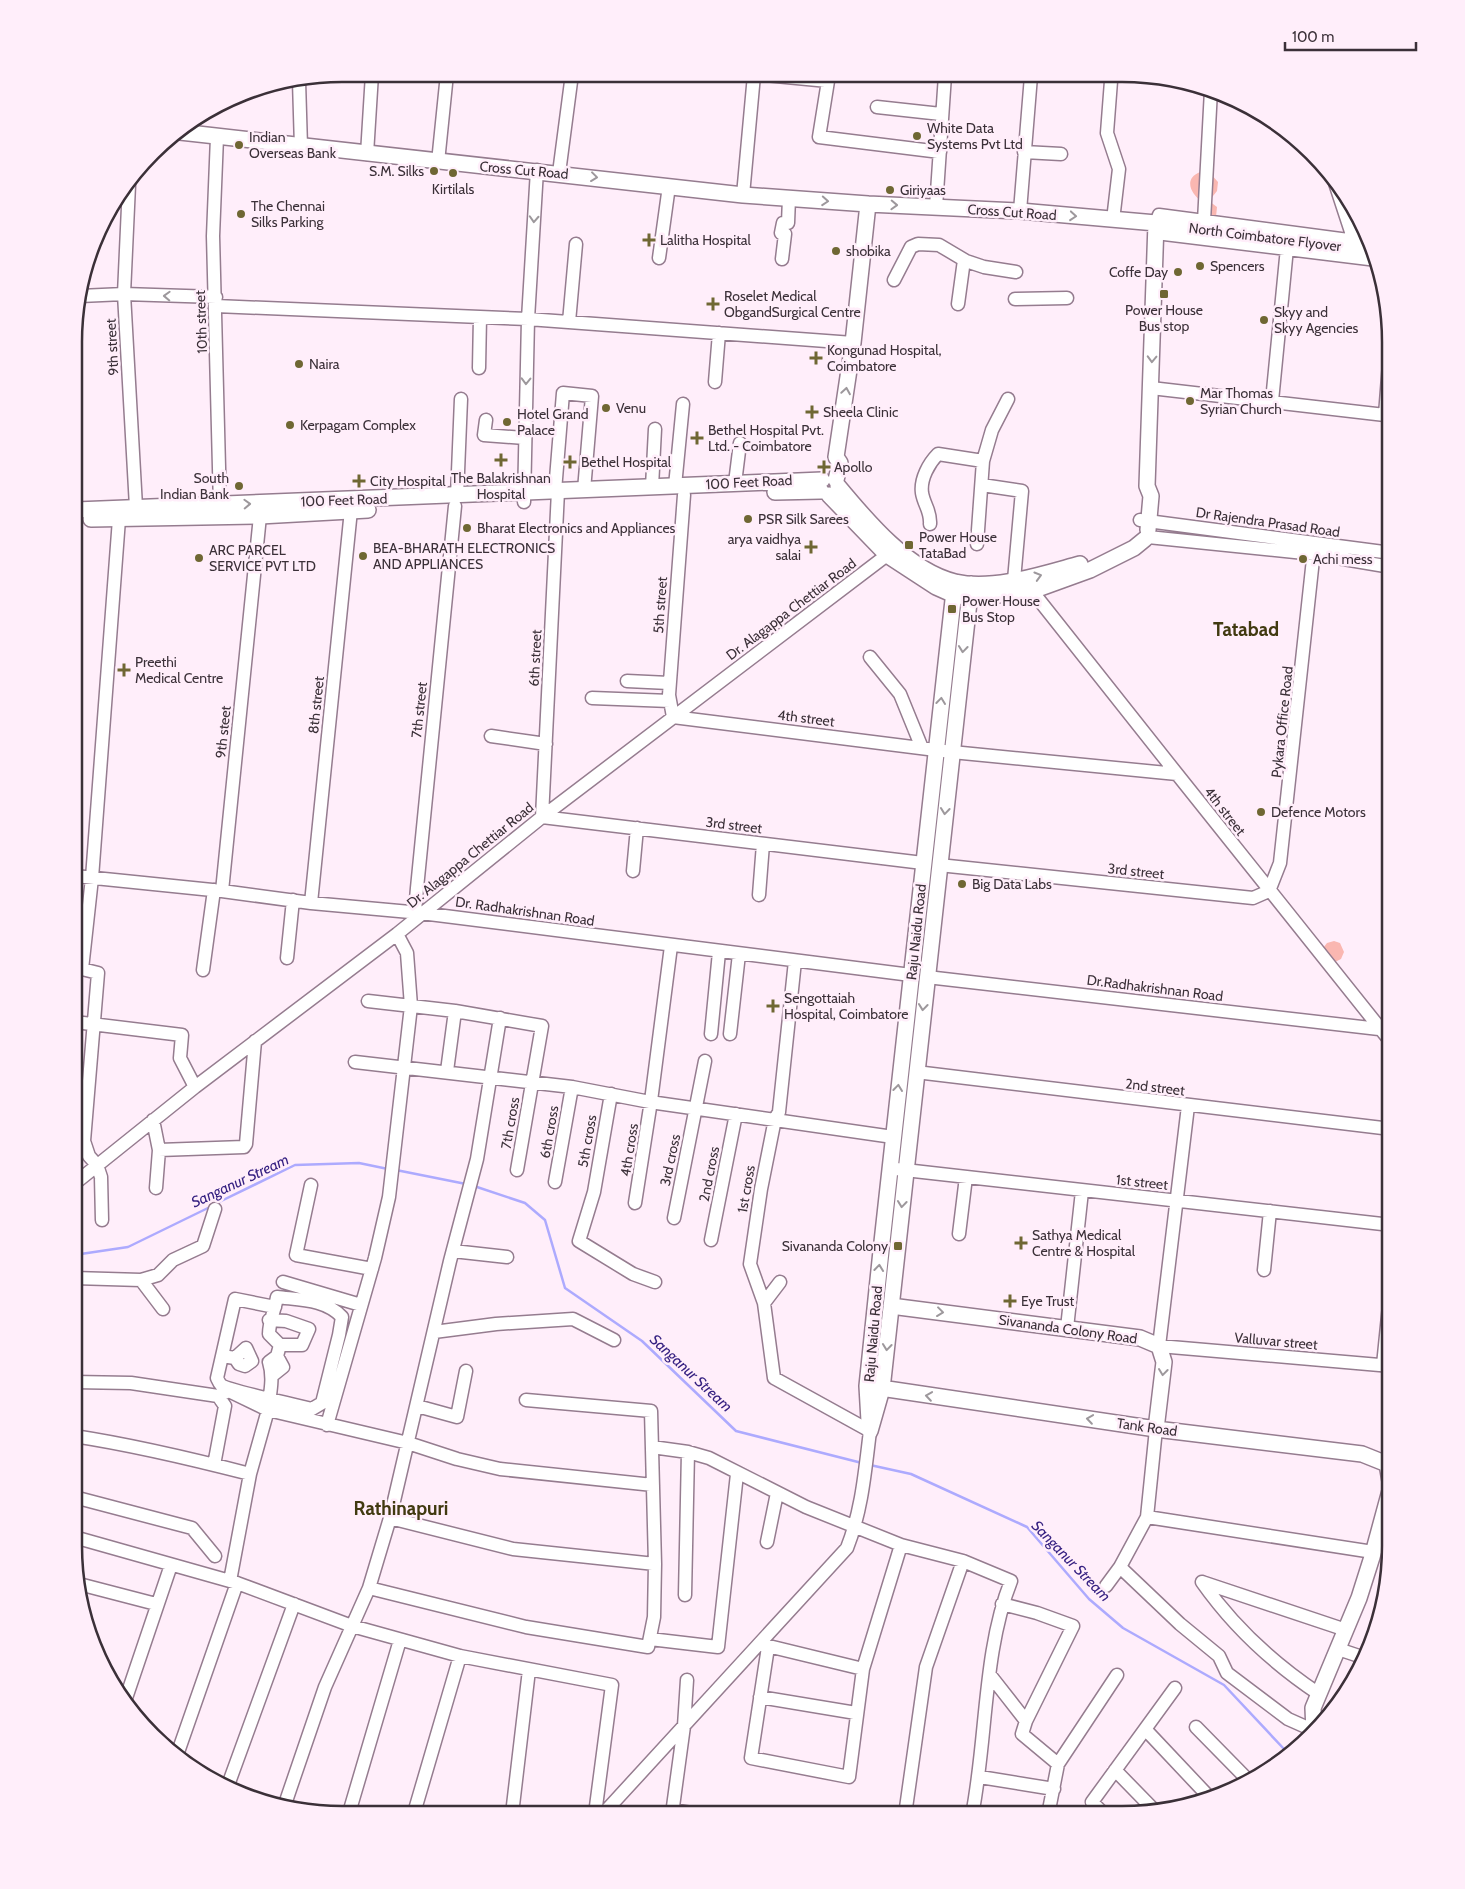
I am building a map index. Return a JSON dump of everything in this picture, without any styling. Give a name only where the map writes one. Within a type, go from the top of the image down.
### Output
[{"type":"main road","name":"Cross Cut Road","points":[[188,133],[438,162],[537,170],[743,195],[868,204],[1020,211],[1113,220],[1156,228]]},
{"type":"main road","points":[[829,485],[840,463],[836,457],[853,343],[868,204]]},
{"type":"main road","name":"North Coimbatore Flyover","points":[[1156,228],[1183,226],[1366,250]]},
{"type":"main road","points":[[829,485],[887,555],[936,587],[970,591],[1032,591],[1090,570],[1134,548],[1145,530],[1142,495],[1147,486],[1156,228]]},
{"type":"main road","name":"100 Feet Road","points":[[82,510],[456,501],[524,498],[584,490],[652,487],[679,490],[735,483],[829,485]]},
{"type":"main road","points":[[829,485],[891,543],[917,564],[954,588]]},
{"type":"main road","name":"100 Feet Road","points":[[557,494],[829,485]]},
{"type":"main road","name":"100 Feet Road","points":[[82,520],[260,516],[456,501]]},
{"type":"main road","points":[[970,591],[1014,580],[1028,579],[1088,561],[1145,530]]},
{"type":"main road","name":"Raju Naidu Road","points":[[875,1388],[891,1306],[916,1072],[928,749],[954,588]]},
{"type":"main road","name":"Raju Naidu Road","points":[[875,1388],[893,1137],[939,865],[970,591]]},
{"type":"main road","name":"Sivananda Colony Road","points":[[891,1306],[1140,1338],[1159,1346]]},
{"type":"main road","points":[[1156,1429],[1164,1362],[1159,1346]]},
{"type":"main road","points":[[870,1431],[875,1388]]},
{"type":"main road","name":"Tank Road","points":[[875,1388],[1156,1429],[1362,1454],[1382,1462]]},
{"type":"main road","points":[[1314,1722],[1313,1708],[1359,1598],[1382,1520]]},
{"type":"street","points":[[367,154],[372,82]]},
{"type":"street","points":[[438,162],[446,82]]},
{"type":"street","points":[[559,173],[571,82]]},
{"type":"street","points":[[743,195],[753,82]]},
{"type":"street","points":[[827,82],[819,137],[940,152]]},
{"type":"street","points":[[936,206],[945,82]]},
{"type":"street","points":[[1020,211],[1030,82]]},
{"type":"street","points":[[1111,82],[1107,133],[1119,169],[1113,220]]},
{"type":"street","points":[[299,86],[301,147]]},
{"type":"street","points":[[1204,221],[1211,98]]},
{"type":"street","points":[[877,107],[942,114]]},
{"type":"street","name":"10th street","points":[[217,137],[213,236],[220,506]]},
{"type":"street","points":[[1024,152],[1060,154]]},
{"type":"street","points":[[524,498],[528,319],[537,170]]},
{"type":"street","points":[[659,258],[669,186]]},
{"type":"street","name":"9th street","points":[[129,194],[124,294],[136,507]]},
{"type":"street","points":[[782,259],[785,234],[781,233],[783,223],[788,223],[789,198]]},
{"type":"street","points":[[1341,201],[1354,241]]},
{"type":"street","points":[[1363,242],[1159,216],[1156,228],[1369,259]]},
{"type":"street","points":[[569,322],[576,244]]},
{"type":"street","points":[[894,280],[912,247],[918,244],[940,245],[964,260],[984,267],[1016,272]]},
{"type":"street","points":[[1272,402],[1287,248]]},
{"type":"street","points":[[958,304],[964,260]]},
{"type":"street","points":[[87,296],[124,294],[216,302],[528,319],[853,343]]},
{"type":"street","points":[[1015,299],[1067,298]]},
{"type":"street","points":[[479,368],[480,317]]},
{"type":"street","points":[[715,382],[719,333]]},
{"type":"street","points":[[1151,388],[1382,415]]},
{"type":"street","name":"6th street","points":[[542,816],[563,393],[592,396],[584,490]]},
{"type":"street","points":[[456,501],[461,399]]},
{"type":"street","points":[[977,544],[983,461],[992,430],[1008,399]]},
{"type":"street","name":"5th street","points":[[673,717],[669,683],[683,404]]},
{"type":"street","points":[[486,420],[484,435],[525,438]]},
{"type":"street","points":[[652,487],[655,429]]},
{"type":"street","points":[[735,483],[740,443]]},
{"type":"street","points":[[930,524],[930,514],[922,492],[928,464],[938,454],[983,461]]},
{"type":"street","points":[[982,485],[1022,491],[1014,580]]},
{"type":"street","name":"7th street","points":[[421,912],[415,911],[456,501]]},
{"type":"street","name":"8th street","points":[[312,903],[351,510]]},
{"type":"street","name":"9th steet","points":[[204,970],[218,890],[260,516]]},
{"type":"street","points":[[102,1220],[101,1178],[97,1165],[89,1156],[84,1140],[98,973],[82,969],[92,878],[119,519]]},
{"type":"street","points":[[1145,530],[1203,540],[1382,559]]},
{"type":"street","name":"Dr Rajendra Prasad Road","points":[[1145,530],[1382,552]]},
{"type":"street","points":[[1314,552],[1382,565]]},
{"type":"street","name":"Pykara Office Road","points":[[1269,891],[1280,863],[1314,552]]},
{"type":"street","name":"Dr. Alagappa Chettiar Road","points":[[82,1177],[195,1087],[397,934],[421,912],[542,816],[887,555]]},
{"type":"street","name":"4th street","points":[[1032,591],[1382,1032]]},
{"type":"street","points":[[870,657],[900,694],[928,749]]},
{"type":"street","points":[[627,681],[669,683]]},
{"type":"street","points":[[592,698],[670,701]]},
{"type":"street","name":"4th street","points":[[673,717],[952,752]]},
{"type":"street","points":[[491,736],[546,744]]},
{"type":"street","points":[[952,752],[1177,774]]},
{"type":"street","name":"3rd street","points":[[542,816],[923,863]]},
{"type":"street","points":[[633,871],[637,828]]},
{"type":"street","points":[[759,896],[763,844]]},
{"type":"street","name":"3rd street","points":[[939,865],[1253,898],[1269,891]]},
{"type":"street","name":"Dr. Radhakrishnan Road","points":[[82,877],[218,890],[312,903],[421,912],[671,946],[919,976]]},
{"type":"street","points":[[287,958],[293,900]]},
{"type":"street","points":[[327,1425],[372,1269],[389,1197],[411,1006],[407,952],[397,934]]},
{"type":"street","name":"4th cross","points":[[635,1203],[651,1101],[671,946]]},
{"type":"street","points":[[711,1034],[718,952]]},
{"type":"street","points":[[730,1034],[740,954]]},
{"type":"street","name":"1st cross","points":[[764,1303],[750,1264],[761,1189],[775,1119],[779,1112],[795,961]]},
{"type":"street","name":"Dr.Radhakrishnan Road","points":[[919,976],[1379,1029]]},
{"type":"street","points":[[286,1801],[326,1687],[369,1588],[390,1518],[474,1169],[492,1078],[500,1018],[368,1001]]},
{"type":"street","points":[[447,1071],[455,1011]]},
{"type":"street","name":"7th cross","points":[[500,1018],[542,1026],[518,1170]]},
{"type":"street","points":[[82,1023],[182,1035],[180,1058],[195,1087]]},
{"type":"street","points":[[159,1150],[244,1147],[246,1144],[255,1041]]},
{"type":"street","name":"3rd cross","points":[[674,1218],[705,1061]]},
{"type":"street","points":[[355,1062],[404,1066],[572,1087],[651,1101],[893,1137]]},
{"type":"street","name":"2nd street","points":[[916,1072],[1382,1128]]},
{"type":"street","name":"6th cross","points":[[555,1182],[572,1087]]},
{"type":"street","name":"5th cross","points":[[610,1094],[594,1192],[579,1242],[633,1274],[655,1282]]},
{"type":"street","points":[[1159,1346],[1188,1106]]},
{"type":"street","name":"2nd cross","points":[[711,1240],[736,1114]]},
{"type":"street","points":[[153,1120],[159,1150],[156,1188]]},
{"type":"street","name":"1st street","points":[[890,1168],[1082,1191],[1382,1223]]},
{"type":"street","points":[[959,1234],[966,1177]]},
{"type":"street","points":[[311,1185],[296,1255],[372,1269]]},
{"type":"street","points":[[1067,1328],[1082,1191]]},
{"type":"street","points":[[82,1278],[141,1280],[158,1275],[173,1260],[203,1246],[215,1209]]},
{"type":"street","points":[[1264,1270],[1270,1211]]},
{"type":"street","points":[[453,1252],[507,1257]]},
{"type":"street","points":[[141,1280],[163,1309]]},
{"type":"street","points":[[283,1282],[361,1305]]},
{"type":"street","points":[[610,1806],[684,1726],[764,1645],[847,1548],[856,1526],[862,1501],[870,1431],[774,1378],[764,1303],[780,1282]]},
{"type":"street","points":[[82,1382],[131,1383],[218,1396],[229,1391],[269,1404],[312,1409],[322,1403],[342,1317],[335,1310],[317,1301],[276,1297],[274,1314],[270,1320],[268,1334],[278,1351]]},
{"type":"street","points":[[275,1307],[235,1299],[217,1378],[221,1385],[327,1425],[408,1443],[457,1459],[500,1469],[653,1485]]},
{"type":"street","points":[[434,1332],[496,1324],[573,1319],[614,1340]]},
{"type":"street","points":[[178,1748],[234,1582],[250,1474],[269,1404],[273,1375],[269,1362],[278,1351],[302,1345],[309,1329],[286,1321],[270,1320]]},
{"type":"street","name":"Valluvar street","points":[[1159,1346],[1382,1365]]},
{"type":"street","points":[[222,1356],[236,1358]]},
{"type":"street","points":[[417,1406],[457,1417],[466,1371]]},
{"type":"street","points":[[214,1465],[226,1406],[218,1396]]},
{"type":"street","points":[[369,1588],[526,1627],[648,1647],[654,1616],[655,1564],[651,1411],[526,1400]]},
{"type":"street","points":[[1106,1586],[1120,1567],[1147,1517],[1156,1429]]},
{"type":"street","points":[[82,1437],[123,1444],[140,1450],[250,1474]]},
{"type":"street","points":[[652,1447],[688,1452],[709,1458],[777,1493],[902,1545],[963,1561],[1011,1581],[1002,1604],[990,1675],[980,1777],[974,1806]]},
{"type":"street","points":[[686,1595],[688,1452]]},
{"type":"street","points":[[650,1639],[718,1647],[737,1474]]},
{"type":"street","points":[[767,1542],[777,1493]]},
{"type":"street","points":[[82,1499],[192,1528],[215,1556]]},
{"type":"street","points":[[1147,1517],[1373,1552]]},
{"type":"street","points":[[390,1518],[513,1549],[655,1564]]},
{"type":"street","points":[[82,1539],[234,1582],[352,1626],[400,1640],[460,1656],[612,1685],[596,1806]]},
{"type":"street","points":[[764,1645],[760,1697],[751,1758],[849,1777],[862,1669],[902,1545]]},
{"type":"street","points":[[907,1806],[926,1667],[963,1561]]},
{"type":"street","points":[[128,1693],[170,1565]]},
{"type":"street","points":[[1120,1567],[1180,1624],[1219,1656],[1228,1673],[1288,1720],[1307,1729]]},
{"type":"street","points":[[1319,1694],[1290,1675],[1251,1639],[1214,1599],[1202,1582],[1346,1630]]},
{"type":"street","points":[[86,1586],[156,1604]]},
{"type":"street","points":[[230,1781],[294,1604]]},
{"type":"street","points":[[1002,1604],[1037,1613],[1073,1626],[1026,1721],[1022,1734],[1058,1764]]},
{"type":"street","points":[[351,1806],[400,1640]]},
{"type":"street","points":[[764,1645],[862,1669]]},
{"type":"street","points":[[1338,1649],[1358,1656]]},
{"type":"street","points":[[416,1806],[460,1656]]},
{"type":"street","points":[[513,1806],[529,1670]]},
{"type":"street","points":[[990,1675],[1026,1721]]},
{"type":"street","points":[[1050,1806],[1058,1764],[1117,1675]]},
{"type":"street","points":[[673,1806],[684,1726],[687,1680]]},
{"type":"street","points":[[1096,1806],[1092,1802],[1175,1688]]},
{"type":"street","points":[[760,1697],[856,1713]]},
{"type":"street","points":[[1196,1727],[1244,1776]]},
{"type":"street","points":[[1145,1729],[1205,1793]]},
{"type":"street","points":[[1115,1770],[1148,1805]]},
{"type":"street","points":[[980,1777],[1054,1789]]},
{"type":"shaded area","points":[[1200,172],[1209,172],[1218,182],[1217,191],[1209,201],[1217,207],[1216,217],[1199,216],[1198,208],[1202,202],[1192,191],[1190,182]]},
{"type":"shaded area","points":[[1334,941],[1340,943],[1344,952],[1341,959],[1335,962],[1323,948],[1327,943]]},
{"type":"waterway","name":"Sanganur Stream","points":[[215,1204],[295,1165],[359,1163],[388,1169]]},
{"type":"waterway","name":"Sanganur Stream","points":[[396,1170],[466,1184]]},
{"type":"waterway","name":"Sanganur Stream","points":[[474,1186],[525,1203],[545,1220],[565,1288],[642,1341],[736,1431],[862,1463]]},
{"type":"waterway","name":"Sanganur Stream","points":[[82,1254],[128,1247],[210,1207]]},
{"type":"waterway","name":"Sanganur Stream","points":[[870,1465],[911,1474],[1027,1527],[1089,1599],[1123,1628],[1224,1685],[1285,1750]]},
{"type":"place","name":"White Data Systems Pvt Ltd","points":[[917,136]]},
{"type":"place","name":"Indian Overseas Bank","points":[[239,145]]},
{"type":"place","name":"S.M. Silks","points":[[434,171]]},
{"type":"place","name":"Kirtilals","points":[[453,173]]},
{"type":"place","name":"Giriyaas","points":[[890,190]]},
{"type":"place","name":"The Chennai Silks Parking","points":[[241,214]]},
{"type":"place","name":"Lalitha Hospital","points":[[649,240]]},
{"type":"place","name":"shobika","points":[[836,251]]},
{"type":"place","name":"Spencers","points":[[1200,266]]},
{"type":"place","name":"Coffe Day","points":[[1178,272]]},
{"type":"place","name":"Power House Bus stop","points":[[1164,294]]},
{"type":"place","name":"Roselet Medical ObgandSurgical Centre","points":[[713,304]]},
{"type":"place","name":"Skyy and Skyy Agencies","points":[[1264,320]]},
{"type":"place","name":"Kongunad Hospital, Coimbatore","points":[[816,358]]},
{"type":"place","name":"Naira","points":[[299,364]]},
{"type":"place","name":"Mar Thomas Syrian Church","points":[[1190,401]]},
{"type":"place","name":"Venu","points":[[606,408]]},
{"type":"place","name":"Sheela Clinic","points":[[812,412]]},
{"type":"place","name":"Hotel Grand Palace","points":[[507,422]]},
{"type":"place","name":"Kerpagam Complex","points":[[290,425]]},
{"type":"place","name":"Bethel Hospital Pvt. Ltd. - Coimbatore","points":[[697,438]]},
{"type":"place","name":"The Balakrishnan Hospital","points":[[501,460]]},
{"type":"place","name":"Bethel Hospital","points":[[570,462]]},
{"type":"place","name":"Apollo","points":[[824,467]]},
{"type":"place","name":"City Hospital","points":[[359,481]]},
{"type":"place","name":"South Indian Bank","points":[[239,486]]},
{"type":"place","name":"PSR Silk Sarees","points":[[748,519]]},
{"type":"place","name":"Bharat Electronics and Appliances","points":[[467,528]]},
{"type":"place","name":"Power House TataBad","points":[[909,545]]},
{"type":"place","name":"arya vaidhya salai","points":[[811,547]]},
{"type":"place","name":"BEA-BHARATH ELECTRONICS AND APPLIANCES","points":[[363,556]]},
{"type":"place","name":"ARC PARCEL SERVICE PVT LTD","points":[[199,558]]},
{"type":"place","name":"Achi mess","points":[[1303,559]]},
{"type":"place","name":"Power House Bus Stop","points":[[952,609]]},
{"type":"place","name":"Preethi Medical Centre","points":[[124,670]]},
{"type":"place","name":"Defence Motors","points":[[1261,812]]},
{"type":"place","name":"Big Data Labs","points":[[962,884]]},
{"type":"place","name":"Sengottaiah Hospital, Coimbatore","points":[[773,1006]]},
{"type":"place","name":"Sathya Medical Centre & Hospital","points":[[1021,1243]]},
{"type":"place","name":"Sivananda Colony","points":[[898,1246]]},
{"type":"place","name":"Eye Trust","points":[[1010,1301]]},
{"type":"district","name":"Tatabad","points":[[1246,629]]},
{"type":"district","name":"Rathinapuri","points":[[401,1508]]}]
